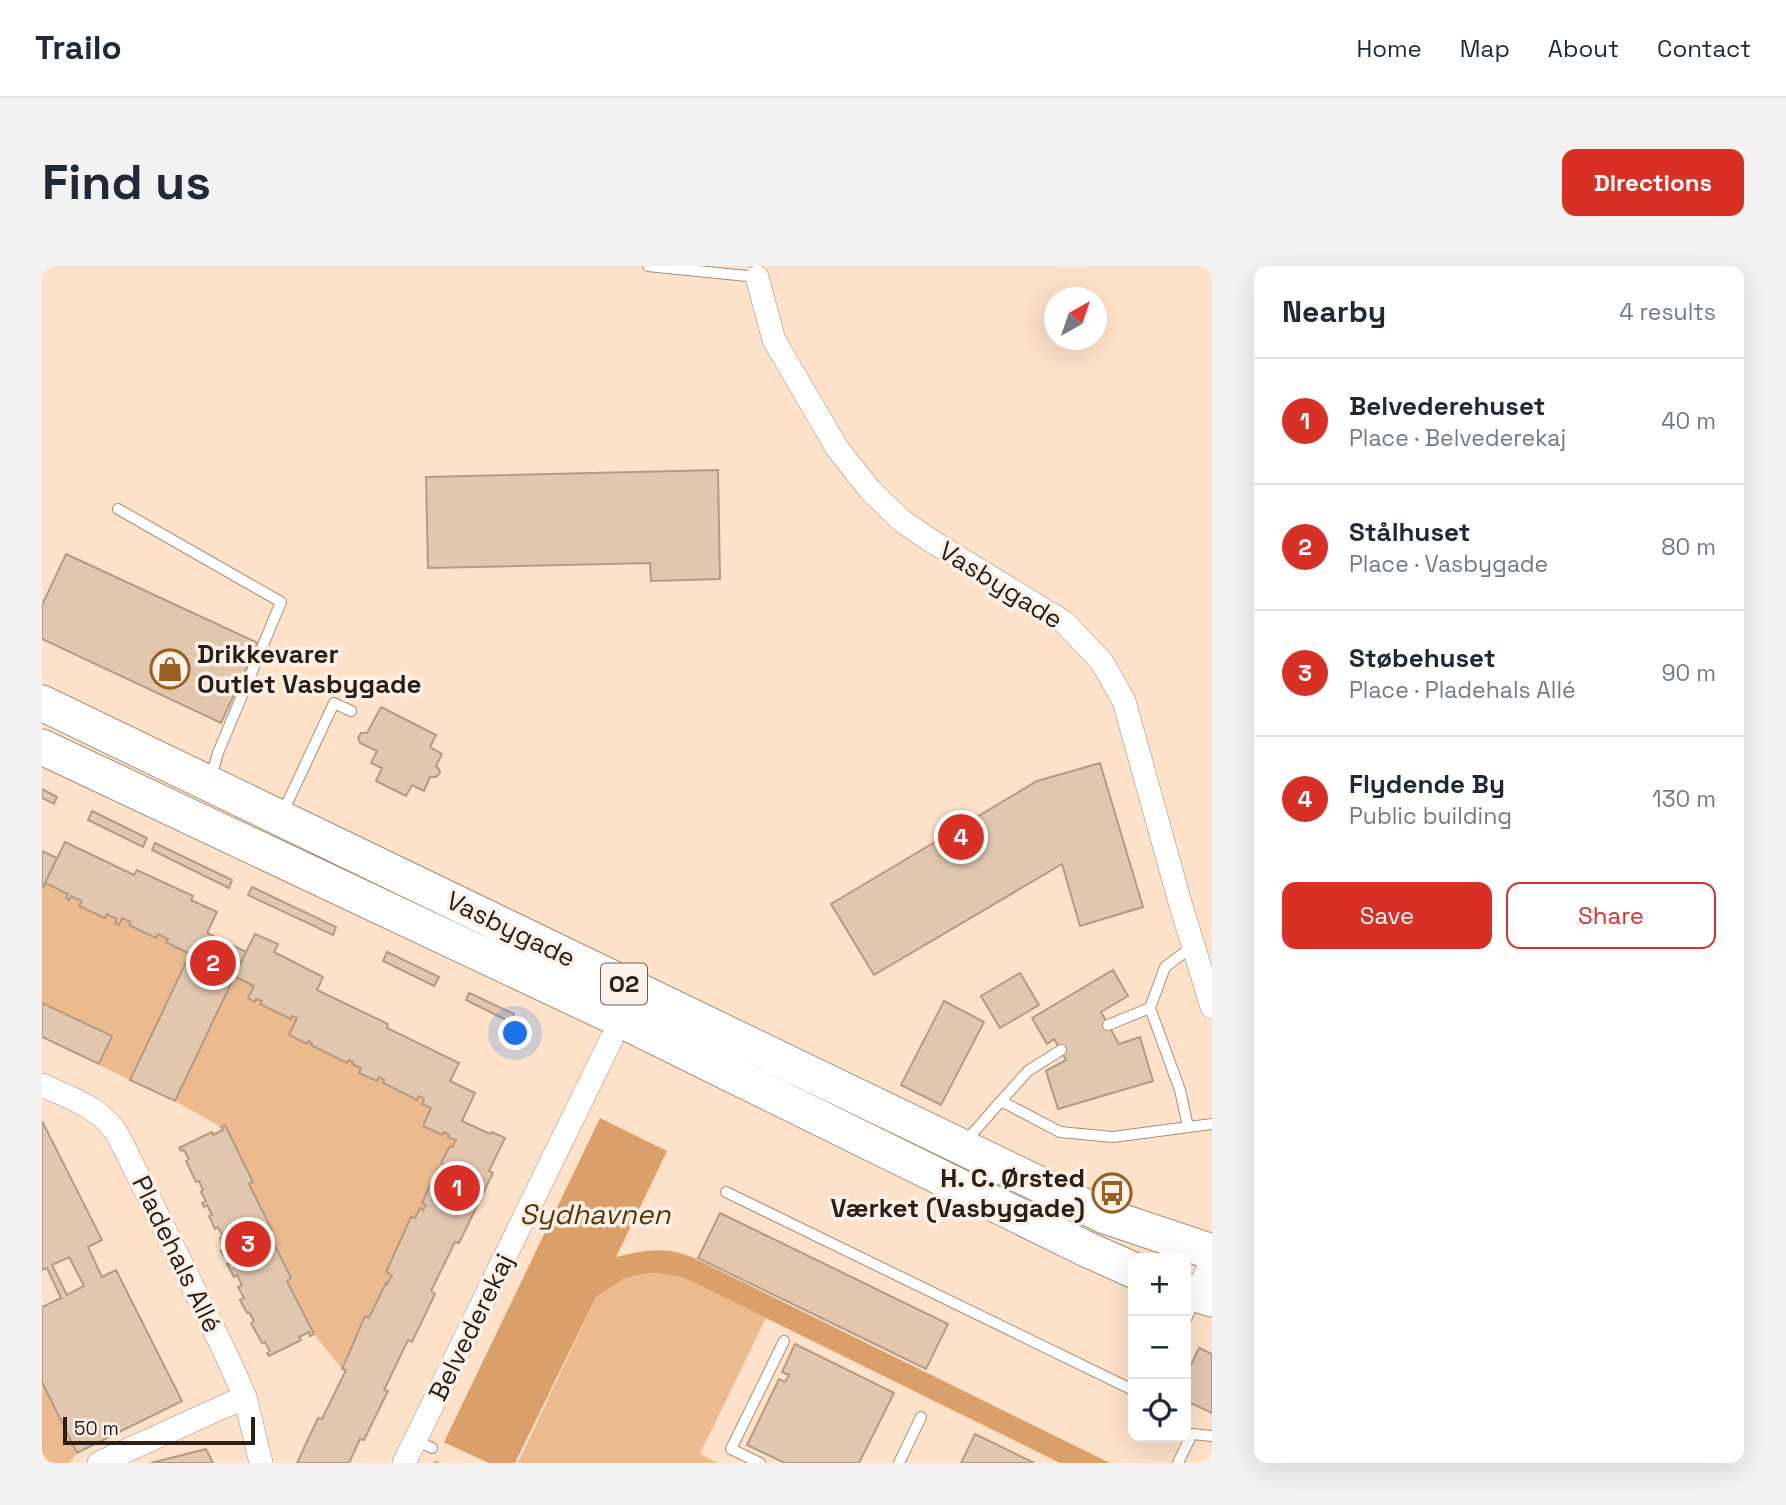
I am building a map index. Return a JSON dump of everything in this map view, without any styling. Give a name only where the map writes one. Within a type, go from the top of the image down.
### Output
[{"type":"main road","name":"Vasbygade","points":[[42,703],[1105,1216],[1212,1252]]},
{"type":"main road","name":"Vasbygade","points":[[42,747],[616,1030],[1128,1268]]},
{"type":"street","name":"Vasbygade","points":[[757,277],[775,340],[837,448],[870,490],[902,521],[1064,622],[1102,662],[1124,701],[1212,1007]]},
{"type":"street","name":"Belvederekaj","points":[[404,1463],[424,1444],[616,1030]]},
{"type":"street","name":"Pladehals Allé","points":[[42,1085],[90,1108],[113,1127],[218,1337],[245,1398],[261,1463]]},
{"type":"street","points":[[1195,1301],[1212,1260]]},
{"type":"street","points":[[99,1463],[245,1398]]},
{"type":"lane","points":[[648,266],[757,277]]},
{"type":"lane","points":[[118,509],[281,602],[207,783]]},
{"type":"lane","points":[[280,818],[334,703],[351,711]]},
{"type":"lane","points":[[1188,1127],[1180,1090],[1150,1009],[1165,967],[1193,946]]},
{"type":"lane","points":[[1108,1025],[1150,1009]]},
{"type":"lane","points":[[961,1147],[1028,1071],[1061,1050]]},
{"type":"lane","points":[[1001,1101],[1060,1132],[1113,1137],[1212,1124]]},
{"type":"lane","points":[[726,1192],[1128,1388]]},
{"type":"lane","points":[[760,1463],[731,1449],[784,1342]]},
{"type":"lane","points":[[899,1463],[921,1417]]},
{"type":"lane","points":[[1191,1432],[1212,1436]]},
{"type":"lane","points":[[1178,1463],[1185,1442]]},
{"type":"shaded area","points":[[45,883],[68,894],[66,899],[71,896],[82,901],[80,905],[117,919],[115,923],[119,925],[122,918],[156,938],[158,934],[168,939],[166,942],[190,954],[130,1080],[42,1037],[42,889]]},
{"type":"shaded area","points":[[234,976],[254,986],[248,998],[255,1002],[256,999],[262,1001],[260,1004],[290,1019],[292,1016],[297,1018],[289,1035],[307,1043],[309,1041],[311,1045],[347,1063],[349,1060],[353,1062],[352,1064],[361,1068],[359,1073],[377,1081],[379,1077],[384,1080],[383,1084],[416,1100],[419,1096],[424,1099],[431,1108],[423,1126],[442,1135],[444,1132],[456,1140],[442,1163],[445,1165],[443,1170],[438,1168],[422,1203],[426,1205],[415,1218],[411,1217],[386,1271],[392,1275],[369,1318],[364,1317],[342,1369],[314,1334],[287,1281],[291,1278],[268,1232],[272,1230],[249,1184],[253,1182],[224,1125],[221,1127],[175,1101]]},
{"type":"shaded area","points":[[651,1273],[677,1276],[691,1281],[766,1318],[700,1454],[718,1463],[518,1463],[596,1297],[623,1279]]},
{"type":"shaded area","points":[[42,1382],[77,1453],[69,1463],[42,1463]]},
{"type":"water","name":"Sydhavnen","points":[[600,1118],[667,1151],[616,1257],[654,1250],[672,1251],[692,1257],[1110,1463],[1060,1463],[691,1281],[677,1276],[651,1273],[623,1279],[596,1297],[515,1463],[434,1463]]},
{"type":"pier","points":[[441,1441],[489,1463],[440,1463],[432,1459]]},
{"type":"building","points":[[718,470],[720,579],[651,581],[650,563],[428,568],[426,477]]},
{"type":"building","points":[[66,554],[258,643],[221,723],[42,639],[42,605]]},
{"type":"building","points":[[381,707],[436,735],[430,747],[442,754],[436,766],[440,773],[436,777],[430,777],[424,791],[412,785],[406,796],[376,781],[382,768],[371,763],[377,751],[360,743],[358,738],[361,733],[367,733]]},
{"type":"building","points":[[1100,763],[1143,907],[1080,926],[1062,864],[874,975],[831,904],[1037,781]]},
{"type":"building","points":[[42,789],[57,797],[54,804],[42,798]]},
{"type":"building","points":[[92,811],[147,838],[143,847],[88,820]]},
{"type":"building","points":[[65,842],[134,875],[137,870],[193,896],[191,900],[217,912],[207,933],[246,952],[175,1101],[130,1080],[190,954],[166,942],[168,939],[158,934],[156,938],[129,925],[131,922],[122,918],[119,925],[115,923],[117,919],[107,914],[105,918],[79,906],[82,901],[71,896],[69,900],[66,898],[68,894],[45,883]]},
{"type":"building","points":[[155,843],[232,880],[229,888],[152,850]]},
{"type":"building","points":[[42,851],[57,858],[42,889]]},
{"type":"building","points":[[252,887],[336,927],[333,935],[248,895]]},
{"type":"building","points":[[255,934],[278,944],[274,952],[323,977],[317,990],[388,1024],[387,1028],[459,1063],[450,1081],[475,1093],[462,1121],[505,1138],[489,1171],[493,1173],[459,1243],[455,1242],[431,1291],[435,1294],[412,1342],[408,1340],[384,1390],[388,1391],[364,1440],[360,1439],[349,1463],[297,1463],[318,1418],[322,1419],[346,1370],[342,1369],[365,1316],[369,1318],[392,1275],[386,1272],[411,1217],[415,1218],[420,1208],[423,1210],[426,1205],[422,1203],[438,1168],[443,1170],[445,1165],[441,1163],[456,1140],[444,1132],[442,1135],[423,1126],[431,1108],[422,1104],[424,1099],[419,1096],[417,1100],[383,1083],[384,1080],[379,1077],[377,1081],[359,1073],[361,1068],[352,1064],[353,1062],[349,1060],[347,1063],[311,1045],[309,1041],[307,1044],[289,1035],[297,1018],[292,1016],[291,1019],[260,1004],[262,1001],[256,999],[255,1002],[248,998],[254,986],[234,976]]},
{"type":"building","points":[[387,952],[439,977],[434,986],[383,961]]},
{"type":"building","points":[[1113,970],[1128,996],[1101,1012],[1119,1044],[1140,1037],[1153,1081],[1058,1109],[1046,1071],[1066,1060],[1054,1039],[1047,1044],[1032,1018]]},
{"type":"building","points":[[1020,973],[1039,1005],[1000,1028],[981,996]]},
{"type":"building","points":[[469,993],[514,1014],[510,1022],[466,1000]]},
{"type":"building","points":[[944,1001],[984,1022],[941,1105],[901,1085]]},
{"type":"building","points":[[42,1003],[112,1036],[99,1064],[42,1037]]},
{"type":"building","points":[[42,1121],[102,1240],[88,1247],[102,1277],[116,1270],[182,1401],[77,1453],[42,1382],[42,1307],[61,1298],[47,1268],[42,1270]],"holes":[[[69,1257],[84,1286],[67,1295],[52,1265]]]},
{"type":"building","points":[[225,1125],[253,1182],[249,1184],[272,1230],[268,1232],[291,1278],[287,1281],[314,1334],[310,1336],[309,1332],[299,1337],[301,1340],[269,1356],[267,1353],[270,1351],[265,1342],[262,1343],[251,1323],[254,1321],[240,1300],[244,1298],[238,1287],[242,1285],[227,1264],[231,1263],[226,1253],[223,1255],[221,1251],[225,1250],[220,1238],[223,1237],[218,1227],[215,1229],[207,1205],[204,1207],[202,1203],[206,1201],[201,1192],[203,1190],[186,1161],[189,1159],[184,1150],[179,1148],[212,1132],[213,1135],[223,1130],[221,1127]]},
{"type":"building","points":[[720,1213],[948,1324],[926,1369],[698,1258]]},
{"type":"building","points":[[795,1344],[894,1393],[859,1463],[785,1463],[747,1445],[779,1379],[785,1382],[789,1375],[782,1372]]},
{"type":"building","points":[[1199,1348],[1212,1354],[1212,1413],[1191,1403],[1191,1365]]},
{"type":"building","points":[[975,1434],[1034,1463],[961,1463]]},
{"type":"building","points":[[206,1449],[213,1463],[151,1463]]},
{"type":"place","name":"Drikkevarer Outlet Vasbygade","points":[[170,669]]},
{"type":"place","name":"Flydende By","points":[[961,837]]},
{"type":"place","name":"Stålhuset","points":[[213,963]]},
{"type":"place","name":"Belvederehuset","points":[[457,1188]]},
{"type":"place","name":"H. C. Ørsted Værket (Vasbygade)","points":[[1112,1193]]},
{"type":"place","name":"Støbehuset","points":[[248,1244]]}]
